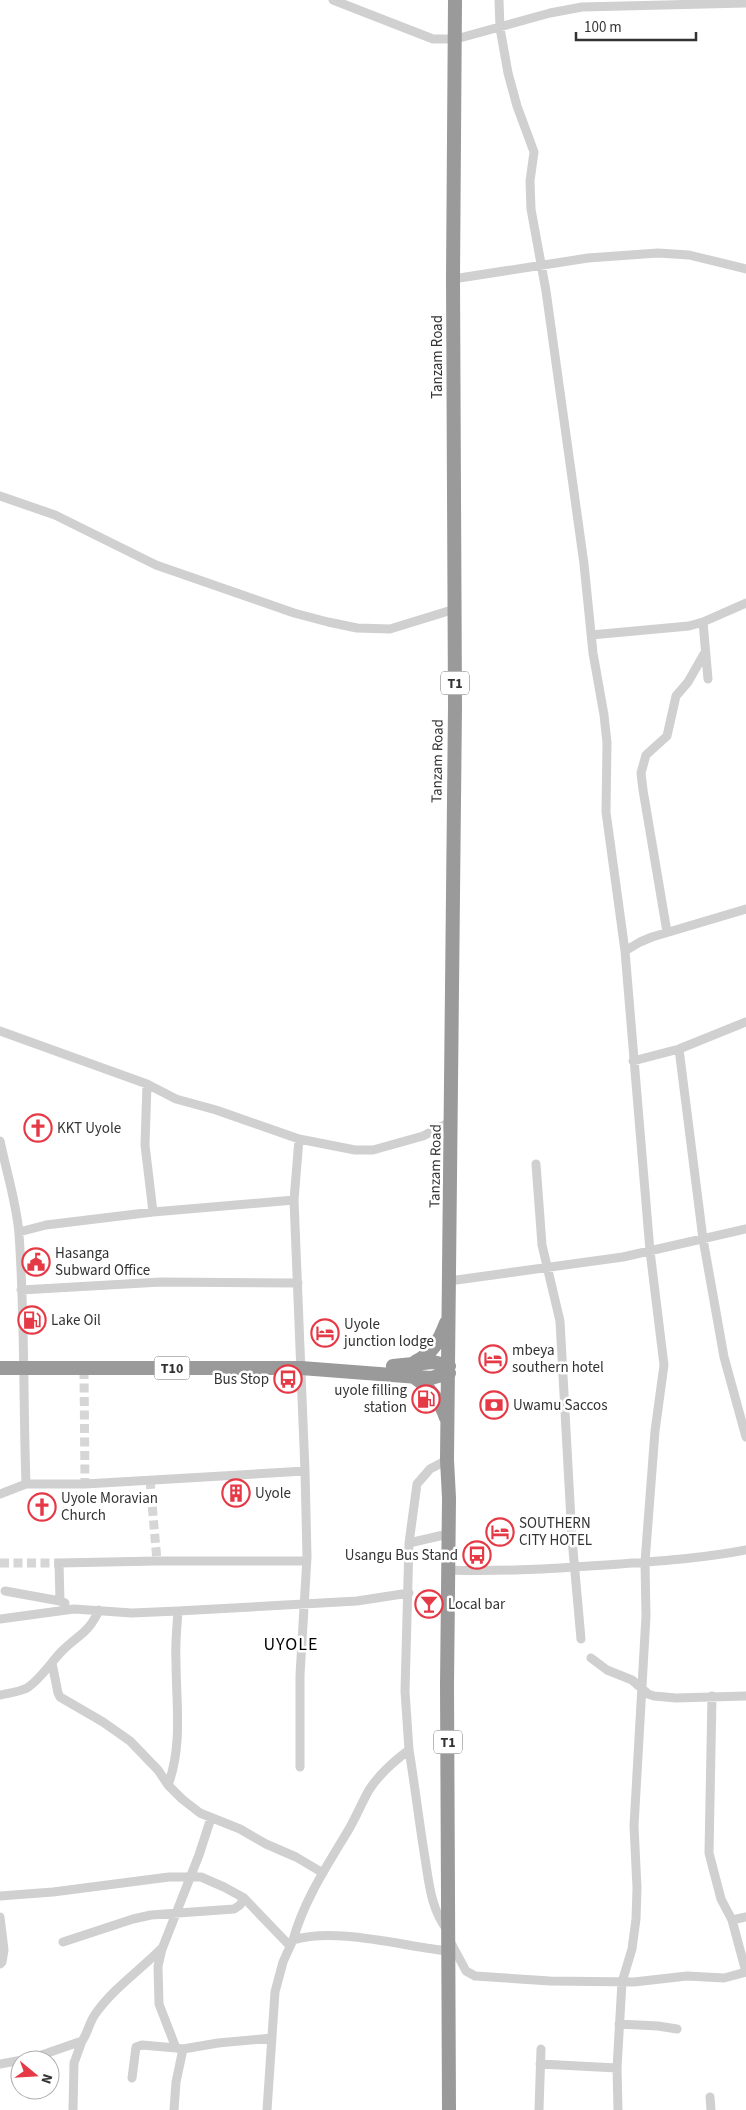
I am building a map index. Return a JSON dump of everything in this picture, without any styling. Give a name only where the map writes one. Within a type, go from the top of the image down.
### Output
[{"type":"highway","name":"Tanzam Road","points":[[449,1369],[455,609],[453,279],[456,0]]},
{"type":"highway","points":[[448,1424],[444,1410],[438,1401],[422,1381],[410,1370],[437,1344],[449,1314]]},
{"type":"highway","name":"T10","points":[[0,1368],[301,1368],[349,1373],[410,1370],[433,1362],[449,1369]]},
{"type":"highway","name":"T1","points":[[449,1369],[447,1460],[448,1940],[451,2106]]},
{"type":"street","points":[[334,0],[433,38],[456,39],[550,13],[582,7],[746,3]]},
{"type":"street","points":[[499,0],[503,50],[517,106],[534,152],[530,194],[584,564],[591,635],[606,724],[606,812],[625,951],[650,1251],[664,1365],[655,1431],[645,1562],[646,1616],[634,1826],[636,1919],[632,1949],[622,1982],[617,2068],[618,2110]]},
{"type":"street","points":[[453,279],[598,257],[658,253],[689,256],[746,268]]},
{"type":"street","points":[[0,496],[55,515],[156,565],[294,613],[328,622],[357,628],[390,629],[455,609]]},
{"type":"street","points":[[591,635],[677,628],[703,622],[746,603]]},
{"type":"street","points":[[703,622],[704,654],[708,679]]},
{"type":"street","points":[[667,932],[641,768],[648,751],[667,736],[676,696],[688,682],[704,654]]},
{"type":"street","points":[[625,951],[640,942],[667,932],[746,909]]},
{"type":"street","points":[[633,1061],[679,1049],[746,1022]]},
{"type":"street","points":[[0,1031],[147,1084],[176,1099],[216,1110],[298,1139],[355,1150],[373,1150],[423,1136],[452,1121]]},
{"type":"street","points":[[679,1049],[703,1239],[724,1357],[746,1437]]},
{"type":"street","points":[[147,1084],[145,1145],[153,1212]]},
{"type":"street","points":[[298,1139],[294,1200],[305,1471],[306,1561],[300,1675],[300,1767]]},
{"type":"street","points":[[0,1141],[19,1232],[25,1368],[24,1430],[26,1484]]},
{"type":"street","points":[[536,1164],[541,1234],[560,1320],[572,1539],[576,1568],[580,1639]]},
{"type":"street","points":[[19,1232],[46,1225],[153,1212],[294,1200]]},
{"type":"street","points":[[449,1281],[590,1262],[650,1251],[746,1229]]},
{"type":"street","points":[[21,1290],[161,1282],[298,1283]]},
{"type":"street","points":[[447,1460],[430,1469],[416,1484],[409,1543],[405,1691],[420,1831],[432,1897],[437,1915],[448,1940],[470,1975],[550,1981],[634,1982],[687,1976],[716,1978],[746,1972],[732,1920],[720,1899],[709,1853],[712,1696]]},
{"type":"street","points":[[0,1494],[26,1484],[95,1483],[305,1471]]},
{"type":"street","points":[[409,1543],[448,1534]]},
{"type":"street","points":[[448,1570],[576,1568],[746,1550]]},
{"type":"street","points":[[60,1601],[59,1564],[157,1560],[306,1561]]},
{"type":"street","points":[[5,1591],[60,1601],[74,1608]]},
{"type":"street","points":[[0,1619],[74,1608],[132,1613],[358,1601],[409,1593]]},
{"type":"street","points":[[0,1695],[25,1689],[62,1651],[92,1626],[99,1610]]},
{"type":"street","points":[[168,1785],[174,1768],[178,1726],[176,1659],[178,1610]]},
{"type":"street","points":[[591,1658],[607,1670],[632,1680],[648,1694],[663,1698],[746,1696]]},
{"type":"street","points":[[52,1663],[60,1697],[103,1722],[130,1741],[182,1799],[211,1818],[240,1829],[323,1873]]},
{"type":"street","points":[[267,2110],[277,1983],[282,1962],[306,1903],[350,1828],[369,1790],[392,1763],[410,1750]]},
{"type":"street","points":[[174,2110],[179,2048],[159,2004],[158,1966],[162,1949],[211,1818]]},
{"type":"street","points":[[0,1896],[53,1892],[169,1877],[201,1877],[211,1880],[244,1898],[291,1943]]},
{"type":"street","points":[[63,1942],[133,1919],[177,1912],[234,1909],[240,1906],[244,1898]]},
{"type":"street","points":[[0,1917],[4,1950],[0,1964]]},
{"type":"street","points":[[732,1920],[746,1917]]},
{"type":"street","points":[[291,1943],[306,1936],[334,1936],[376,1940],[411,1947],[448,1940]]},
{"type":"street","points":[[73,2110],[74,2063],[94,2016],[102,2005],[162,1949]]},
{"type":"street","points":[[619,2024],[677,2029]]},
{"type":"street","points":[[132,2078],[136,2047],[142,2044],[179,2048],[272,2038]]},
{"type":"street","points":[[0,2064],[33,2058],[82,2041]]},
{"type":"street","points":[[539,2110],[540,2049]]},
{"type":"street","points":[[540,2064],[617,2068]]},
{"type":"street","points":[[710,2097],[711,2110]]},
{"type":"tunnel","points":[[84,1370],[85,1484]]},
{"type":"tunnel","points":[[150,1480],[157,1561]]},
{"type":"tunnel","points":[[0,1563],[59,1563]]},
{"type":"place","name":"KKT Uyole","points":[[38,1128]]},
{"type":"place","name":"Hasanga Subward Office","points":[[36,1262]]},
{"type":"place","name":"Lake Oil","points":[[32,1320]]},
{"type":"place","name":"Uyole junction lodge","points":[[325,1333]]},
{"type":"place","name":"mbeya southern hotel","points":[[493,1359]]},
{"type":"place","name":"Bus Stop","points":[[288,1379]]},
{"type":"place","name":"uyole filling station","points":[[426,1399]]},
{"type":"place","name":"Uwamu Saccos","points":[[494,1405]]},
{"type":"place","name":"Uyole","points":[[236,1493]]},
{"type":"place","name":"Uyole Moravian Church","points":[[42,1507]]},
{"type":"place","name":"SOUTHERN CITY HOTEL","points":[[500,1532]]},
{"type":"place","name":"Usangu Bus Stand","points":[[477,1555]]},
{"type":"place","name":"Local bar","points":[[429,1604]]},
{"type":"district","name":"UYOLE","points":[[291,1644]]}]
